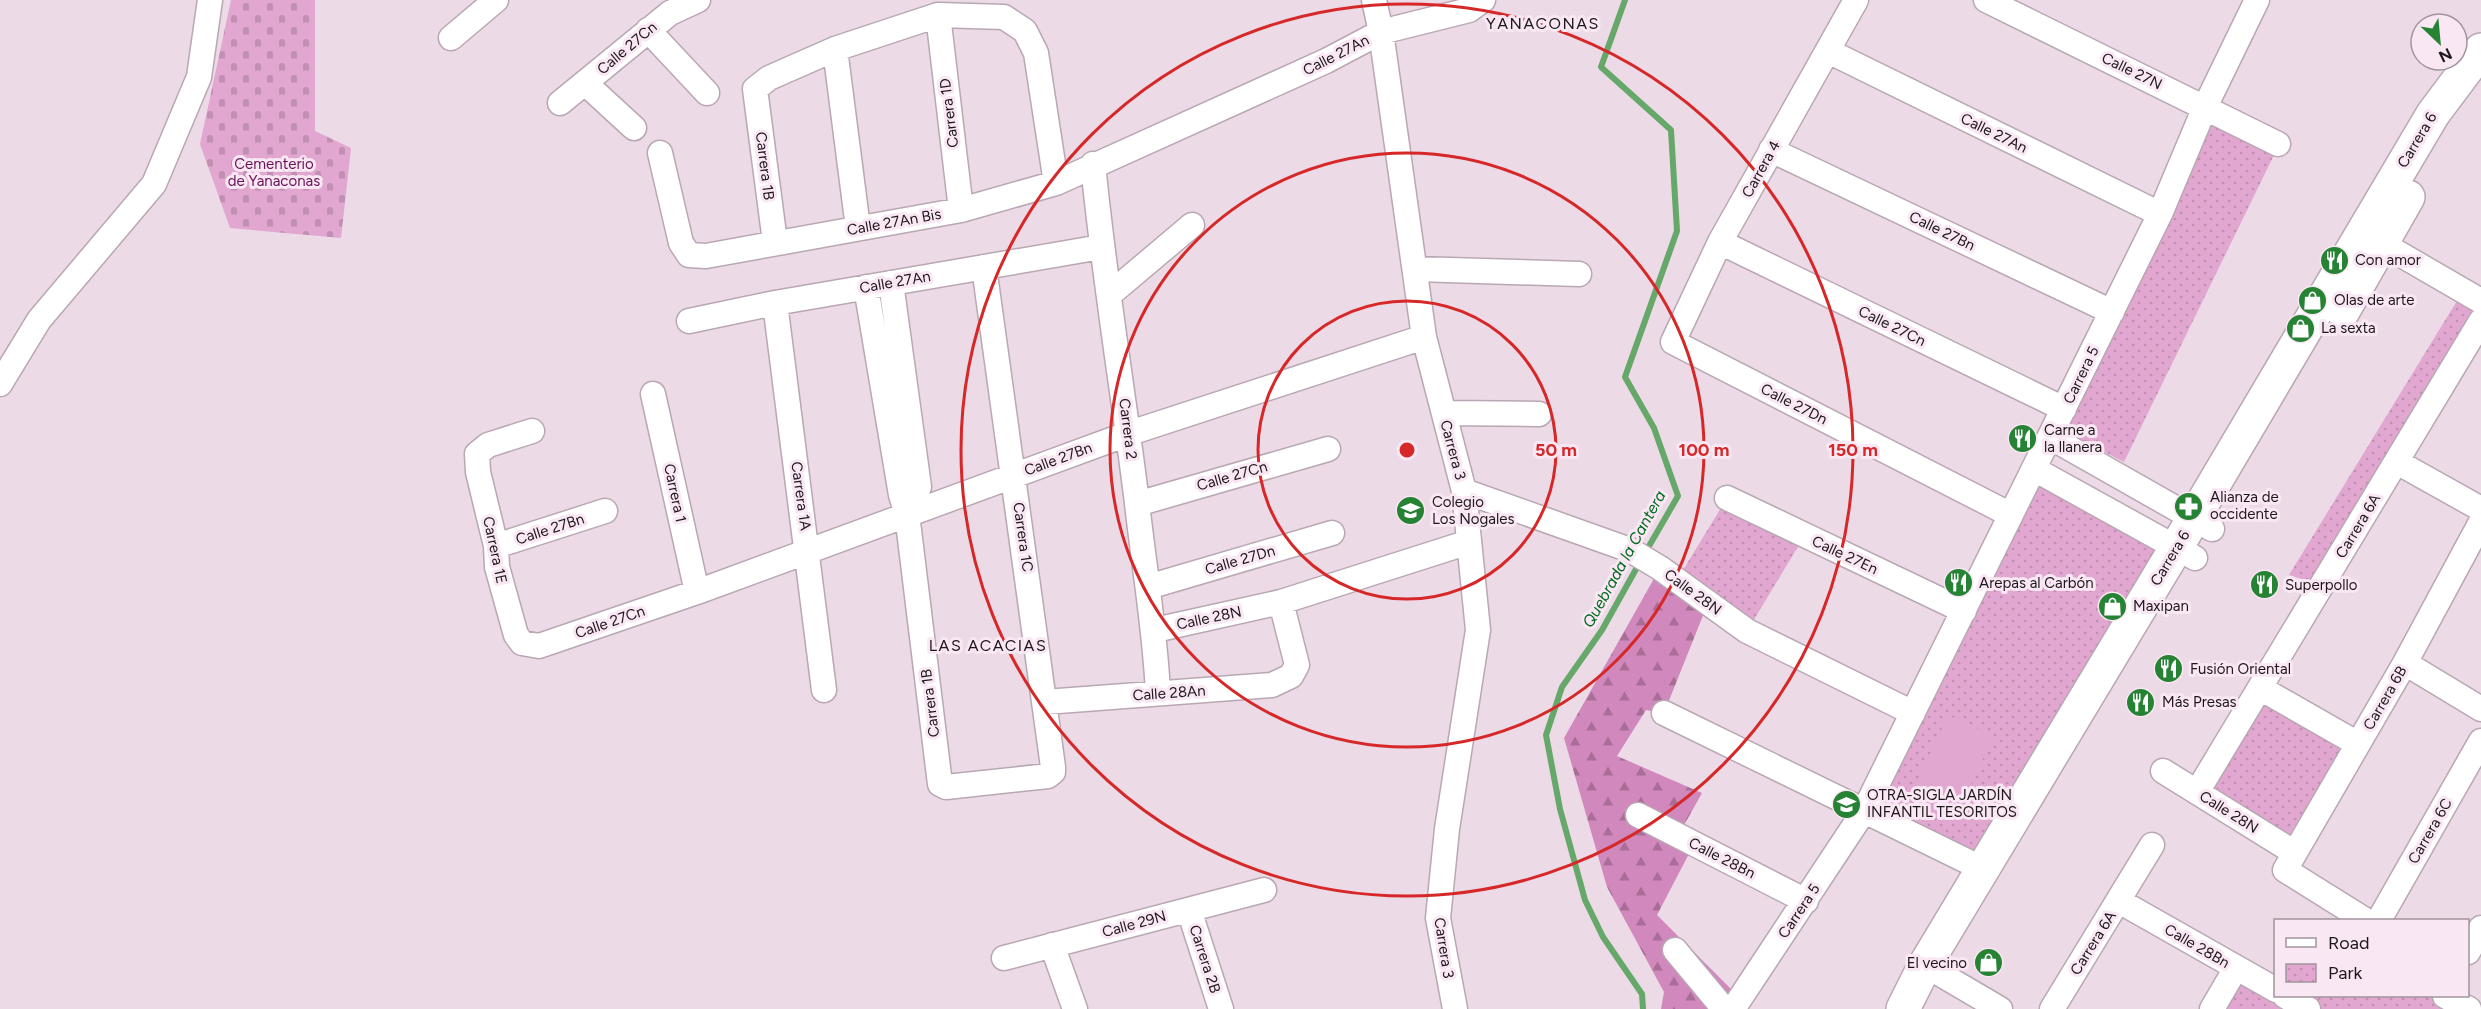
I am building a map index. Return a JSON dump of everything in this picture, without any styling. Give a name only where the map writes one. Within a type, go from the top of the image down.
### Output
[{"type":"main road","name":"Carrera 6","points":[[2373,238],[2433,114],[2481,50]]},
{"type":"main road","name":"Carrera 6","points":[[1902,1009],[1935,971],[2373,238],[2481,77]]},
{"type":"main road","name":"Carrera 6","points":[[1928,1009],[1935,971],[1983,869],[2186,553]]},
{"type":"street","points":[[0,384],[39,320],[154,184],[199,77],[210,0]]},
{"type":"street","points":[[451,38],[496,0]]},
{"type":"street","name":"Calle 27Cn","points":[[560,104],[669,13],[698,0]]},
{"type":"street","name":"Carrera 3","points":[[1374,0],[1381,32],[1424,337],[1464,491],[1478,630],[1447,829],[1438,918],[1455,1009]]},
{"type":"street","name":"Calle 27An","points":[[1093,164],[1326,61],[1381,32],[1469,10],[1483,0]]},
{"type":"street","name":"Carrera 4","points":[[1673,342],[1720,242],[1856,0]]},
{"type":"street","name":"Carrera 5","points":[[1733,1009],[1864,812],[2160,214],[2205,107],[2257,0]]},
{"type":"street","name":"Calle 27N","points":[[1995,2],[2278,144]]},
{"type":"street","points":[[858,228],[835,49],[938,15],[1004,17],[1025,31],[1036,53],[1056,183]]},
{"type":"street","name":"Carrera 1D","points":[[938,15],[961,210]]},
{"type":"street","points":[[648,30],[707,93]]},
{"type":"street","name":"Carrera 1B","points":[[775,242],[755,89],[769,78],[835,49]]},
{"type":"street","name":"Calle 27An","points":[[1828,51],[2160,214]]},
{"type":"street","points":[[585,83],[634,128]]},
{"type":"street","name":"Calle 27Bn","points":[[1771,150],[2112,312]]},
{"type":"street","name":"Calle 27An Bis","points":[[660,153],[681,243],[689,255],[706,256],[961,210],[1056,183],[1093,164]]},
{"type":"street","name":"Carrera 2","points":[[1093,164],[1101,247],[1130,433],[1137,504],[1155,630],[1158,693]]},
{"type":"street","points":[[1109,295],[1192,225]]},
{"type":"street","points":[[2373,238],[2481,301]]},
{"type":"street","name":"Calle 27Cn","points":[[1720,242],[2064,409]]},
{"type":"street","name":"Calle 27An","points":[[689,321],[775,303],[1101,247]]},
{"type":"street","name":"Carrera 1C","points":[[984,267],[1015,475],[1053,772]]},
{"type":"street","points":[[1416,269],[1579,274]]},
{"type":"street","points":[[891,283],[919,487],[907,514]]},
{"type":"street","name":"Carrera 1B","points":[[866,287],[901,495],[907,514],[940,784],[946,787],[1048,776],[1053,772]]},
{"type":"street","name":"Carrera 1A","points":[[775,303],[824,690]]},
{"type":"street","name":"Carrera 6A","points":[[2197,792],[2481,321]]},
{"type":"street","name":"Calle 27Bn","points":[[697,592],[1130,433],[1424,337]]},
{"type":"street","name":"Calle 27Dn","points":[[1673,342],[2011,515]]},
{"type":"street","name":"Carrera 1","points":[[654,394],[697,592]]},
{"type":"street","points":[[1444,413],[1539,414]]},
{"type":"street","name":"Carrera 1E","points":[[522,643],[516,635],[497,567],[496,546],[478,472],[477,454],[488,445],[532,430]]},
{"type":"street","points":[[2050,436],[2203,524]]},
{"type":"street","name":"Calle 27Cn","points":[[1137,504],[1328,449]]},
{"type":"street","points":[[2397,462],[2481,509]]},
{"type":"street","points":[[2034,469],[2186,553]]},
{"type":"street","name":"Calle 28N","points":[[1464,491],[1629,550],[1660,568],[1747,631],[1913,713]]},
{"type":"street","name":"Calle 27En","points":[[1727,498],[1964,611]]},
{"type":"street","name":"Calle 27Bn","points":[[496,546],[605,511]]},
{"type":"street","name":"Carrera 6B","points":[[2290,862],[2405,663],[2481,522]]},
{"type":"street","name":"Calle 27Dn","points":[[1148,587],[1332,533]]},
{"type":"street","name":"Calle 28N","points":[[1155,630],[1281,602],[1469,542]]},
{"type":"street","name":"Calle 27Cn","points":[[522,643],[539,646],[697,592]]},
{"type":"street","name":"Calle 28An","points":[[1045,702],[1272,685],[1291,676],[1297,665],[1281,602]]},
{"type":"street","points":[[2405,663],[2481,709]]},
{"type":"street","points":[[2260,688],[2358,744]]},
{"type":"street","points":[[1664,713],[1983,869]]},
{"type":"street","name":"Carrera 6C","points":[[2380,919],[2481,741]]},
{"type":"street","name":"Calle 28N","points":[[2163,771],[2197,792],[2362,919]]},
{"type":"street","name":"Calle 28Bn","points":[[1638,815],[1806,901]]},
{"type":"street","name":"Carrera 6A","points":[[2052,1009],[2152,845]]},
{"type":"street","name":"Calle 29N","points":[[1004,958],[1264,890]]},
{"type":"street","name":"Calle 28Bn","points":[[2119,901],[2274,989]]},
{"type":"street","name":"Carrera 2B","points":[[1189,910],[1220,1009]]},
{"type":"street","points":[[2469,950],[2481,928]]},
{"type":"street","points":[[1053,945],[1075,1009]]},
{"type":"street","points":[[1675,950],[1725,1009]]},
{"type":"street","points":[[2212,1009],[2236,968]]},
{"type":"street","points":[[1935,971],[2000,1009]]},
{"type":"street","points":[[2286,997],[2308,1009]]},
{"type":"street","points":[[2447,997],[2469,1009]]},
{"type":"green space","name":"Cementerio de Yanaconas","points":[[231,0],[315,0],[315,131],[351,148],[341,238],[230,228],[200,144]]},
{"type":"green space","points":[[2212,125],[2274,155],[2124,462],[2066,432]]},
{"type":"green space","points":[[2463,291],[2481,301],[2327,587],[2289,575]]},
{"type":"green space","points":[[2042,474],[2176,548],[1983,869],[1864,811]]},
{"type":"green space","points":[[1727,498],[1805,535],[1747,631],[1677,580]]},
{"type":"green space","points":[[1660,568],[1708,603],[1664,713],[1646,710],[1617,756],[1702,793],[1678,836],[1691,850],[1657,915],[1738,996],[1731,1009],[1661,1009],[1664,992],[1607,887],[1564,738]]},
{"type":"green space","points":[[2268,682],[2356,733],[2287,839],[2199,788]]},
{"type":"green space","points":[[1948,715],[1994,736],[1961,805],[1916,784]]},
{"type":"green space","points":[[2236,968],[2274,990],[2274,997],[2287,997],[2308,1009],[2212,1009]]},
{"type":"green space","points":[[2316,997],[2447,997],[2469,1009],[2308,1009]]},
{"type":"waterway","name":"Quebrada la Cantera","points":[[1625,0],[1601,67],[1671,130],[1677,231],[1625,377],[1654,428],[1678,496],[1645,553]]},
{"type":"waterway","name":"Quebrada la Cantera","points":[[1640,562],[1602,630],[1562,687],[1546,735],[1560,809],[1585,900],[1603,937],[1642,994],[1643,1009]]},
{"type":"place","name":"Con amor","points":[[2334,260]]},
{"type":"place","name":"Olas de arte","points":[[2313,300]]},
{"type":"place","name":"La sexta","points":[[2300,328]]},
{"type":"place","name":"Carne a la llanera","points":[[2023,439]]},
{"type":"place","name":"Alianza de occidente","points":[[2189,506]]},
{"type":"place","name":"Colegio Los Nogales","points":[[1411,511]]},
{"type":"place","name":"Arepas al Carbón","points":[[1958,583]]},
{"type":"place","name":"Superpollo","points":[[2264,585]]},
{"type":"place","name":"Maxipan","points":[[2112,606]]},
{"type":"place","name":"Fusión Oriental","points":[[2169,669]]},
{"type":"place","name":"Más Presas","points":[[2141,702]]},
{"type":"place","name":"OTRA-SIGLA JARDÍN INFANTIL TESORITOS","points":[[1846,804]]},
{"type":"place","name":"El vecino","points":[[1988,963]]},
{"type":"district","name":"YANACONAS","points":[[1543,23]]},
{"type":"district","name":"LAS ACACIAS","points":[[988,645]]}]
